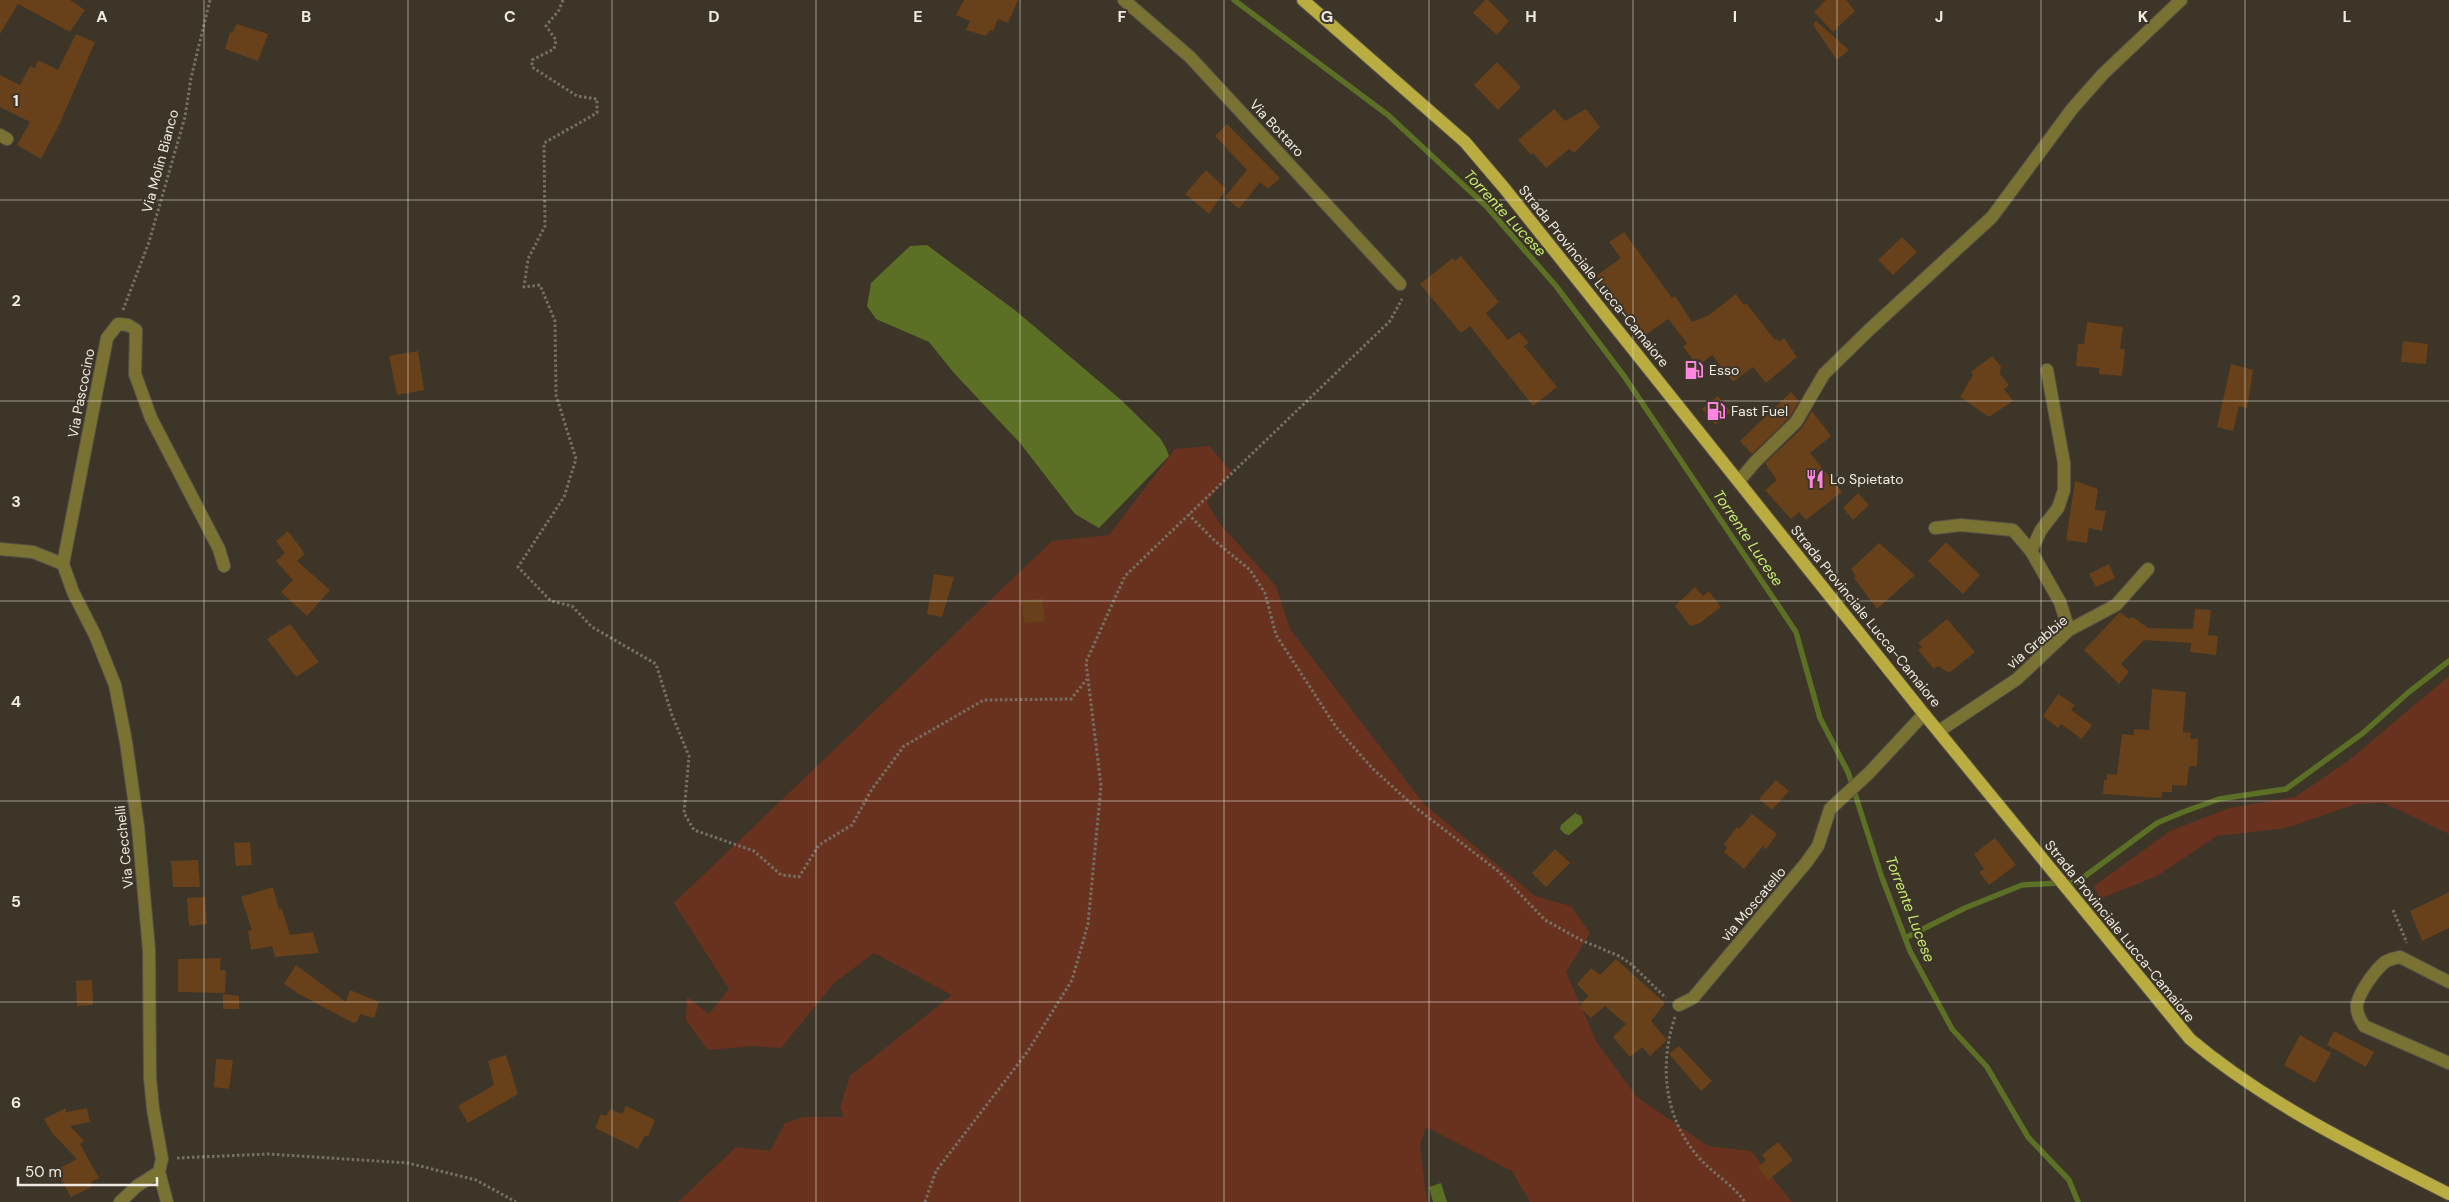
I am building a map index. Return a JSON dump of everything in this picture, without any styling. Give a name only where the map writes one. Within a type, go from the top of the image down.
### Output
[{"type":"main road","name":"Strada Provinciale Lucca-Camaiore","points":[[1302,0],[1465,142],[1578,278],[1924,714],[2190,1039],[2224,1068],[2263,1094],[2346,1141],[2449,1194]]},
{"type":"street","name":"Via Bottaro","points":[[1124,0],[1190,57],[1400,284]]},
{"type":"street","points":[[1739,481],[1754,462],[1796,422],[1824,374],[1869,330],[1992,218],[2072,109],[2103,74],[2181,0]]},
{"type":"street","name":"Via Pascocino","points":[[63,564],[107,338],[118,324]]},
{"type":"street","points":[[118,324],[128,325],[136,330],[135,374],[151,418],[219,549],[224,566]]},
{"type":"street","points":[[2031,551],[2041,530],[2058,508],[2064,490],[2064,462],[2047,370]]},
{"type":"street","points":[[1935,528],[1961,525],[2013,530],[2031,551],[2060,602],[2069,630]]},
{"type":"street","points":[[0,549],[33,552],[63,564]]},
{"type":"street","name":"Via Cecchelli","points":[[63,564],[73,592],[95,635],[116,685],[126,742],[138,827],[149,950],[150,1078],[160,1165],[167,1202]]},
{"type":"street","name":"via Grabbie","points":[[1939,731],[2017,679],[2069,630],[2116,605],[2148,569]]},
{"type":"street","name":"via Moscatello","points":[[1679,1005],[1693,998],[1806,863],[1818,846],[1830,809],[1869,773],[1924,714]]},
{"type":"street","points":[[2449,982],[2400,957],[2385,962],[2366,985],[2357,1004],[2358,1015],[2364,1026],[2449,1063]]},
{"type":"street","points":[[120,1202],[160,1165]]},
{"type":"path","name":"Via Molin Bianco","points":[[118,324],[152,232],[185,117],[191,78],[210,0]]},
{"type":"path","points":[[563,0],[559,10],[546,26],[556,40],[554,50],[532,60],[532,67],[577,96],[597,99],[598,113],[544,143],[545,226],[528,259],[524,287],[540,286],[555,321],[556,395],[576,459],[564,497],[518,567],[552,601],[572,606],[592,627],[656,664],[672,715],[688,756],[684,813],[694,830],[754,851],[781,875],[799,877],[819,845],[852,825],[872,790],[904,746],[984,700],[1072,699],[1087,679]]},
{"type":"path","points":[[925,1202],[936,1171],[1028,1050],[1072,980],[1088,924],[1101,786],[1086,662],[1125,576],[1390,321],[1403,299],[1400,284]]},
{"type":"path","points":[[1188,514],[1216,542],[1250,570],[1264,594],[1276,635],[1336,727],[1372,768],[1416,808],[1498,871],[1545,920],[1581,940],[1619,956],[1631,964],[1670,1002],[1679,1005],[1672,1027],[1667,1054],[1667,1095],[1671,1109],[1682,1138],[1702,1161],[1745,1202]]},
{"type":"path","points":[[2394,910],[2408,943],[2400,957]]},
{"type":"path","points":[[160,1165],[268,1154],[408,1163],[476,1180],[516,1202]]},
{"type":"shaded area","points":[[927,245],[1016,311],[1120,399],[1160,438],[1169,456],[1099,528],[1075,514],[1020,443],[954,373],[929,342],[876,319],[867,306],[871,283],[910,246]]},
{"type":"shaded area","points":[[1209,446],[1232,472],[1207,502],[1220,524],[1276,586],[1290,629],[1424,804],[1535,896],[1571,906],[1590,933],[1566,972],[1597,1043],[1637,1097],[1708,1146],[1751,1151],[1792,1202],[1530,1202],[1512,1171],[1426,1127],[1420,1145],[1427,1202],[678,1202],[736,1147],[770,1151],[785,1123],[804,1117],[844,1117],[840,1107],[850,1076],[952,995],[874,953],[834,983],[781,1048],[753,1046],[708,1050],[686,1020],[687,997],[709,1014],[729,989],[674,903],[1052,541],[1109,535],[1175,449]]},
{"type":"shaded area","points":[[2449,676],[2449,834],[2384,803],[2356,804],[2286,828],[2217,836],[2157,876],[2100,899],[2094,886],[2170,831],[2229,808],[2295,797],[2348,761]]},
{"type":"shaded area","points":[[1575,813],[1581,816],[1583,823],[1569,835],[1565,834],[1560,829],[1561,825]]},
{"type":"shaded area","points":[[1441,1183],[1447,1202],[1433,1202],[1429,1187]]},
{"type":"building","points":[[0,0],[70,0],[85,10],[70,32],[18,4],[0,34]]},
{"type":"building","points":[[964,0],[1018,0],[1008,23],[998,19],[993,31],[990,30],[986,36],[966,30],[970,21],[956,15]]},
{"type":"building","points":[[1485,0],[1488,0],[1509,21],[1497,35],[1473,13]]},
{"type":"building","points":[[1826,0],[1846,0],[1855,11],[1833,32],[1814,12]]},
{"type":"building","points":[[1816,21],[1849,50],[1837,60],[1813,25]]},
{"type":"building","points":[[237,24],[268,34],[258,61],[225,49],[230,32],[232,33]]},
{"type":"building","points":[[76,34],[95,42],[60,123],[41,159],[17,145],[30,122],[0,107],[0,75],[20,85],[30,66],[35,68],[38,60],[58,70]]},
{"type":"building","points":[[1497,62],[1521,87],[1498,110],[1474,85]]},
{"type":"building","points":[[1554,109],[1565,121],[1586,109],[1600,127],[1574,153],[1569,149],[1546,168],[1518,140]]},
{"type":"building","points":[[1227,124],[1280,178],[1268,189],[1260,182],[1239,209],[1225,197],[1247,170],[1215,136]]},
{"type":"building","points":[[1206,170],[1226,189],[1209,214],[1185,194]]},
{"type":"building","points":[[1624,232],[1672,298],[1675,296],[1692,322],[1709,315],[1736,294],[1744,305],[1746,303],[1775,340],[1777,339],[1779,342],[1784,338],[1797,357],[1766,383],[1753,367],[1733,382],[1712,355],[1698,366],[1683,347],[1687,343],[1668,319],[1643,337],[1596,276],[1621,258],[1609,242]]},
{"type":"building","points":[[1902,237],[1917,252],[1893,275],[1878,260]]},
{"type":"building","points":[[1461,256],[1499,302],[1486,313],[1508,340],[1519,332],[1529,343],[1524,346],[1557,387],[1533,406],[1470,326],[1461,333],[1420,284],[1453,258],[1455,261]]},
{"type":"building","points":[[2087,322],[2123,327],[2120,349],[2125,349],[2122,376],[2099,374],[2099,368],[2076,366],[2078,344],[2084,344]]},
{"type":"building","points":[[2403,341],[2428,344],[2426,364],[2401,362]]},
{"type":"building","points":[[418,351],[424,390],[397,395],[389,356]]},
{"type":"building","points":[[1992,356],[2001,366],[2000,374],[2009,385],[2004,389],[2013,401],[1989,417],[1960,397],[1973,375],[1971,372]]},
{"type":"building","points":[[2231,364],[2253,370],[2247,408],[2239,406],[2233,431],[2217,427]]},
{"type":"building","points":[[1791,392],[1799,401],[1790,417],[1752,454],[1740,441]]},
{"type":"building","points":[[1718,396],[1731,412],[1715,425],[1702,409]]},
{"type":"building","points":[[1812,411],[1831,436],[1810,453],[1842,492],[1806,520],[1799,512],[1791,519],[1765,490],[1777,480],[1765,463],[1802,428]]},
{"type":"building","points":[[2075,481],[2098,489],[2095,510],[2106,511],[2102,531],[2089,528],[2087,543],[2066,540]]},
{"type":"building","points":[[1858,493],[1869,505],[1853,520],[1843,508]]},
{"type":"building","points":[[288,531],[305,554],[297,561],[330,590],[307,616],[281,592],[293,580],[276,561],[285,553],[276,541]]},
{"type":"building","points":[[1946,542],[1980,575],[1963,594],[1928,561]]},
{"type":"building","points":[[1879,543],[1915,575],[1877,609],[1854,578],[1856,576],[1851,569]]},
{"type":"building","points":[[2109,564],[2115,578],[2096,587],[2089,574]]},
{"type":"building","points":[[934,574],[954,577],[942,617],[927,614]]},
{"type":"building","points":[[1695,587],[1703,596],[1709,591],[1721,607],[1700,623],[1690,626],[1675,606]]},
{"type":"building","points":[[1042,598],[1045,621],[1024,623],[1021,601]]},
{"type":"building","points":[[2195,609],[2211,610],[2208,635],[2218,636],[2216,655],[2190,652],[2191,643],[2144,640],[2121,664],[2129,672],[2119,684],[2084,650],[2120,612],[2129,619],[2133,617],[2148,628],[2193,629]]},
{"type":"building","points":[[1947,619],[1975,652],[1949,673],[1938,666],[1934,669],[1918,650],[1922,647],[1918,643]]},
{"type":"building","points":[[290,624],[319,662],[296,677],[267,639]]},
{"type":"building","points":[[2152,689],[2186,692],[2183,732],[2191,733],[2190,739],[2198,739],[2197,766],[2189,766],[2187,786],[2172,785],[2172,792],[2162,792],[2161,798],[2103,794],[2104,780],[2107,780],[2107,774],[2117,775],[2122,734],[2134,735],[2134,729],[2149,730]]},
{"type":"building","points":[[2058,694],[2075,705],[2071,710],[2092,725],[2082,739],[2061,724],[2058,728],[2043,716]]},
{"type":"building","points":[[1776,780],[1789,791],[1772,810],[1759,799]]},
{"type":"building","points":[[1752,814],[1777,834],[1766,849],[1763,846],[1744,869],[1724,852],[1727,848],[1724,844],[1737,827],[1739,829]]},
{"type":"building","points":[[1995,838],[2016,865],[1989,885],[1979,872],[1984,869],[1974,854]]},
{"type":"building","points":[[250,842],[252,865],[236,866],[234,843]]},
{"type":"building","points":[[1555,849],[1570,863],[1546,887],[1532,873]]},
{"type":"building","points":[[198,860],[200,887],[173,887],[171,861]]},
{"type":"building","points":[[273,887],[279,909],[282,909],[290,935],[313,932],[319,953],[275,957],[272,946],[251,950],[248,931],[252,930],[241,897]]},
{"type":"building","points":[[2449,892],[2449,928],[2422,941],[2410,911]]},
{"type":"building","points":[[205,897],[207,924],[189,926],[187,898]]},
{"type":"building","points":[[221,958],[220,970],[226,972],[225,993],[178,992],[178,959]]},
{"type":"building","points":[[1616,959],[1665,1003],[1651,1021],[1667,1040],[1650,1056],[1642,1047],[1630,1057],[1613,1037],[1626,1024],[1605,1006],[1591,1018],[1579,1007],[1588,996],[1577,984],[1591,968],[1600,975]]},
{"type":"building","points":[[296,965],[346,1002],[350,990],[379,1002],[374,1018],[360,1014],[357,1022],[353,1023],[284,984]]},
{"type":"building","points":[[92,980],[93,1005],[77,1006],[76,981]]},
{"type":"building","points":[[223,994],[239,996],[239,1009],[223,1009]]},
{"type":"building","points":[[2334,1031],[2374,1052],[2366,1067],[2327,1045]]},
{"type":"building","points":[[2300,1035],[2331,1053],[2315,1083],[2284,1065]]},
{"type":"building","points":[[1679,1046],[1712,1081],[1701,1091],[1669,1054]]},
{"type":"building","points":[[506,1055],[518,1094],[468,1123],[458,1106],[494,1085],[488,1061]]},
{"type":"building","points":[[216,1059],[233,1060],[229,1089],[214,1087]]},
{"type":"building","points":[[626,1106],[655,1120],[648,1137],[645,1135],[638,1149],[595,1128],[601,1114],[606,1116],[610,1109],[622,1114]]},
{"type":"building","points":[[66,1108],[66,1112],[87,1108],[90,1122],[70,1126],[84,1141],[80,1144],[99,1178],[91,1182],[93,1186],[71,1197],[56,1170],[77,1159],[52,1133],[44,1119]]},
{"type":"building","points":[[1778,1142],[1793,1160],[1768,1180],[1758,1168],[1766,1160],[1762,1155]]},
{"type":"waterway","name":"Torrente Lucese","points":[[1234,0],[1388,115],[1486,206],[1556,286],[1624,376],[1796,632],[1820,718],[1848,772],[1881,875],[1910,951],[1952,1029],[1987,1067],[2028,1137],[2069,1180],[2078,1202]]},
{"type":"waterway","points":[[1905,938],[1965,908],[2022,885],[2077,882],[2157,823],[2183,812],[2219,799],[2286,789],[2363,733],[2409,692],[2449,661]]},
{"type":"place","name":"Esso","points":[[1694,370]]},
{"type":"place","name":"Fast Fuel","points":[[1716,411]]},
{"type":"place","name":"Lo Spietato","points":[[1815,479]]}]
